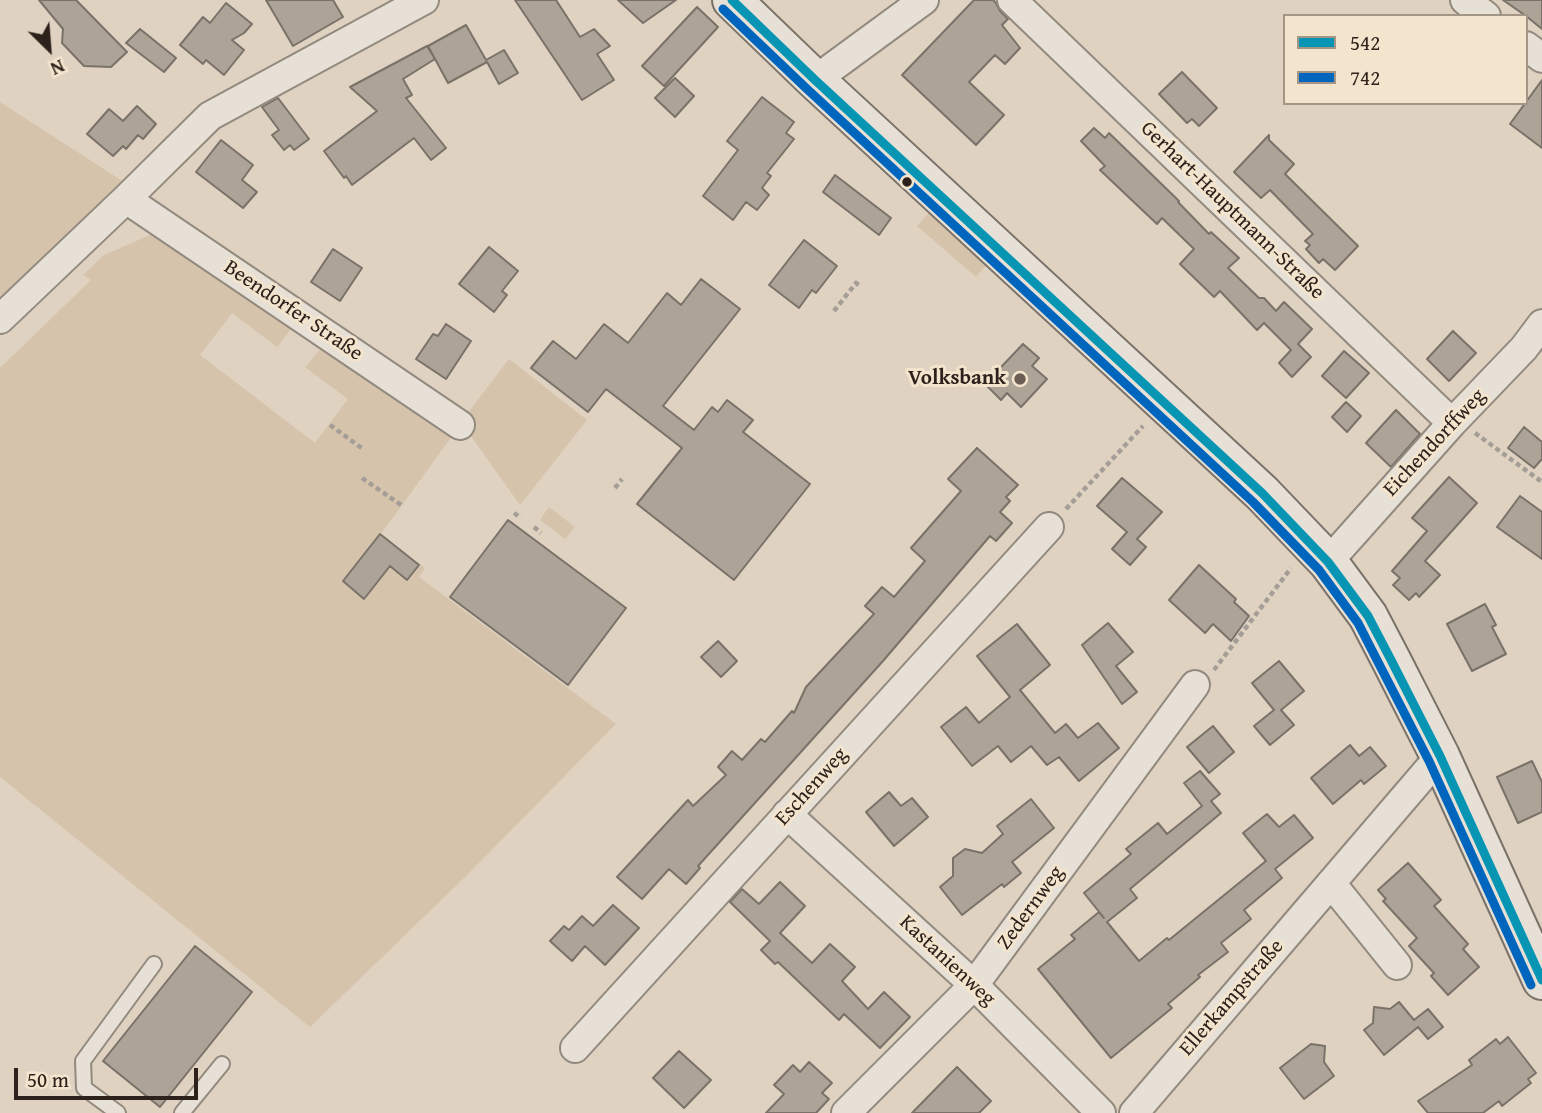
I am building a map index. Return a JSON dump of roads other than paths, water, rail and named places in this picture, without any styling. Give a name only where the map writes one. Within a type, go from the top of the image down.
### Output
[{"type":"main road","points":[[732,0],[1262,493],[1319,552],[1368,616],[1532,932],[1542,980]]},
{"type":"street","points":[[0,319],[127,200],[210,116],[424,0]]},
{"type":"street","points":[[815,80],[924,0]]},
{"type":"street","name":"Gerhart-Hauptmann-Straße","points":[[1012,0],[1452,423]]},
{"type":"street","points":[[1465,0],[1483,14]]},
{"type":"street","name":"Beendorfer Straße","points":[[127,200],[460,425]]},
{"type":"street","name":"Eichendorffweg","points":[[1319,552],[1452,423],[1524,348],[1542,324]]},
{"type":"street","name":"Eschenweg","points":[[575,1048],[1049,527]]},
{"type":"street","name":"Zedernweg","points":[[846,1113],[974,985],[1195,685]]},
{"type":"street","name":"Ellerkampstraße","points":[[1134,1113],[1440,756]]},
{"type":"street","name":"Kastanienweg","points":[[787,814],[974,985],[1101,1113]]},
{"type":"street","points":[[1331,883],[1397,965]]},
{"type":"lane","points":[[118,1113],[84,1088],[83,1061],[154,964]]},
{"type":"lane","points":[[182,1113],[222,1064]]},
{"type":"place","name":"Volksbank","points":[[1020,379]]}]
